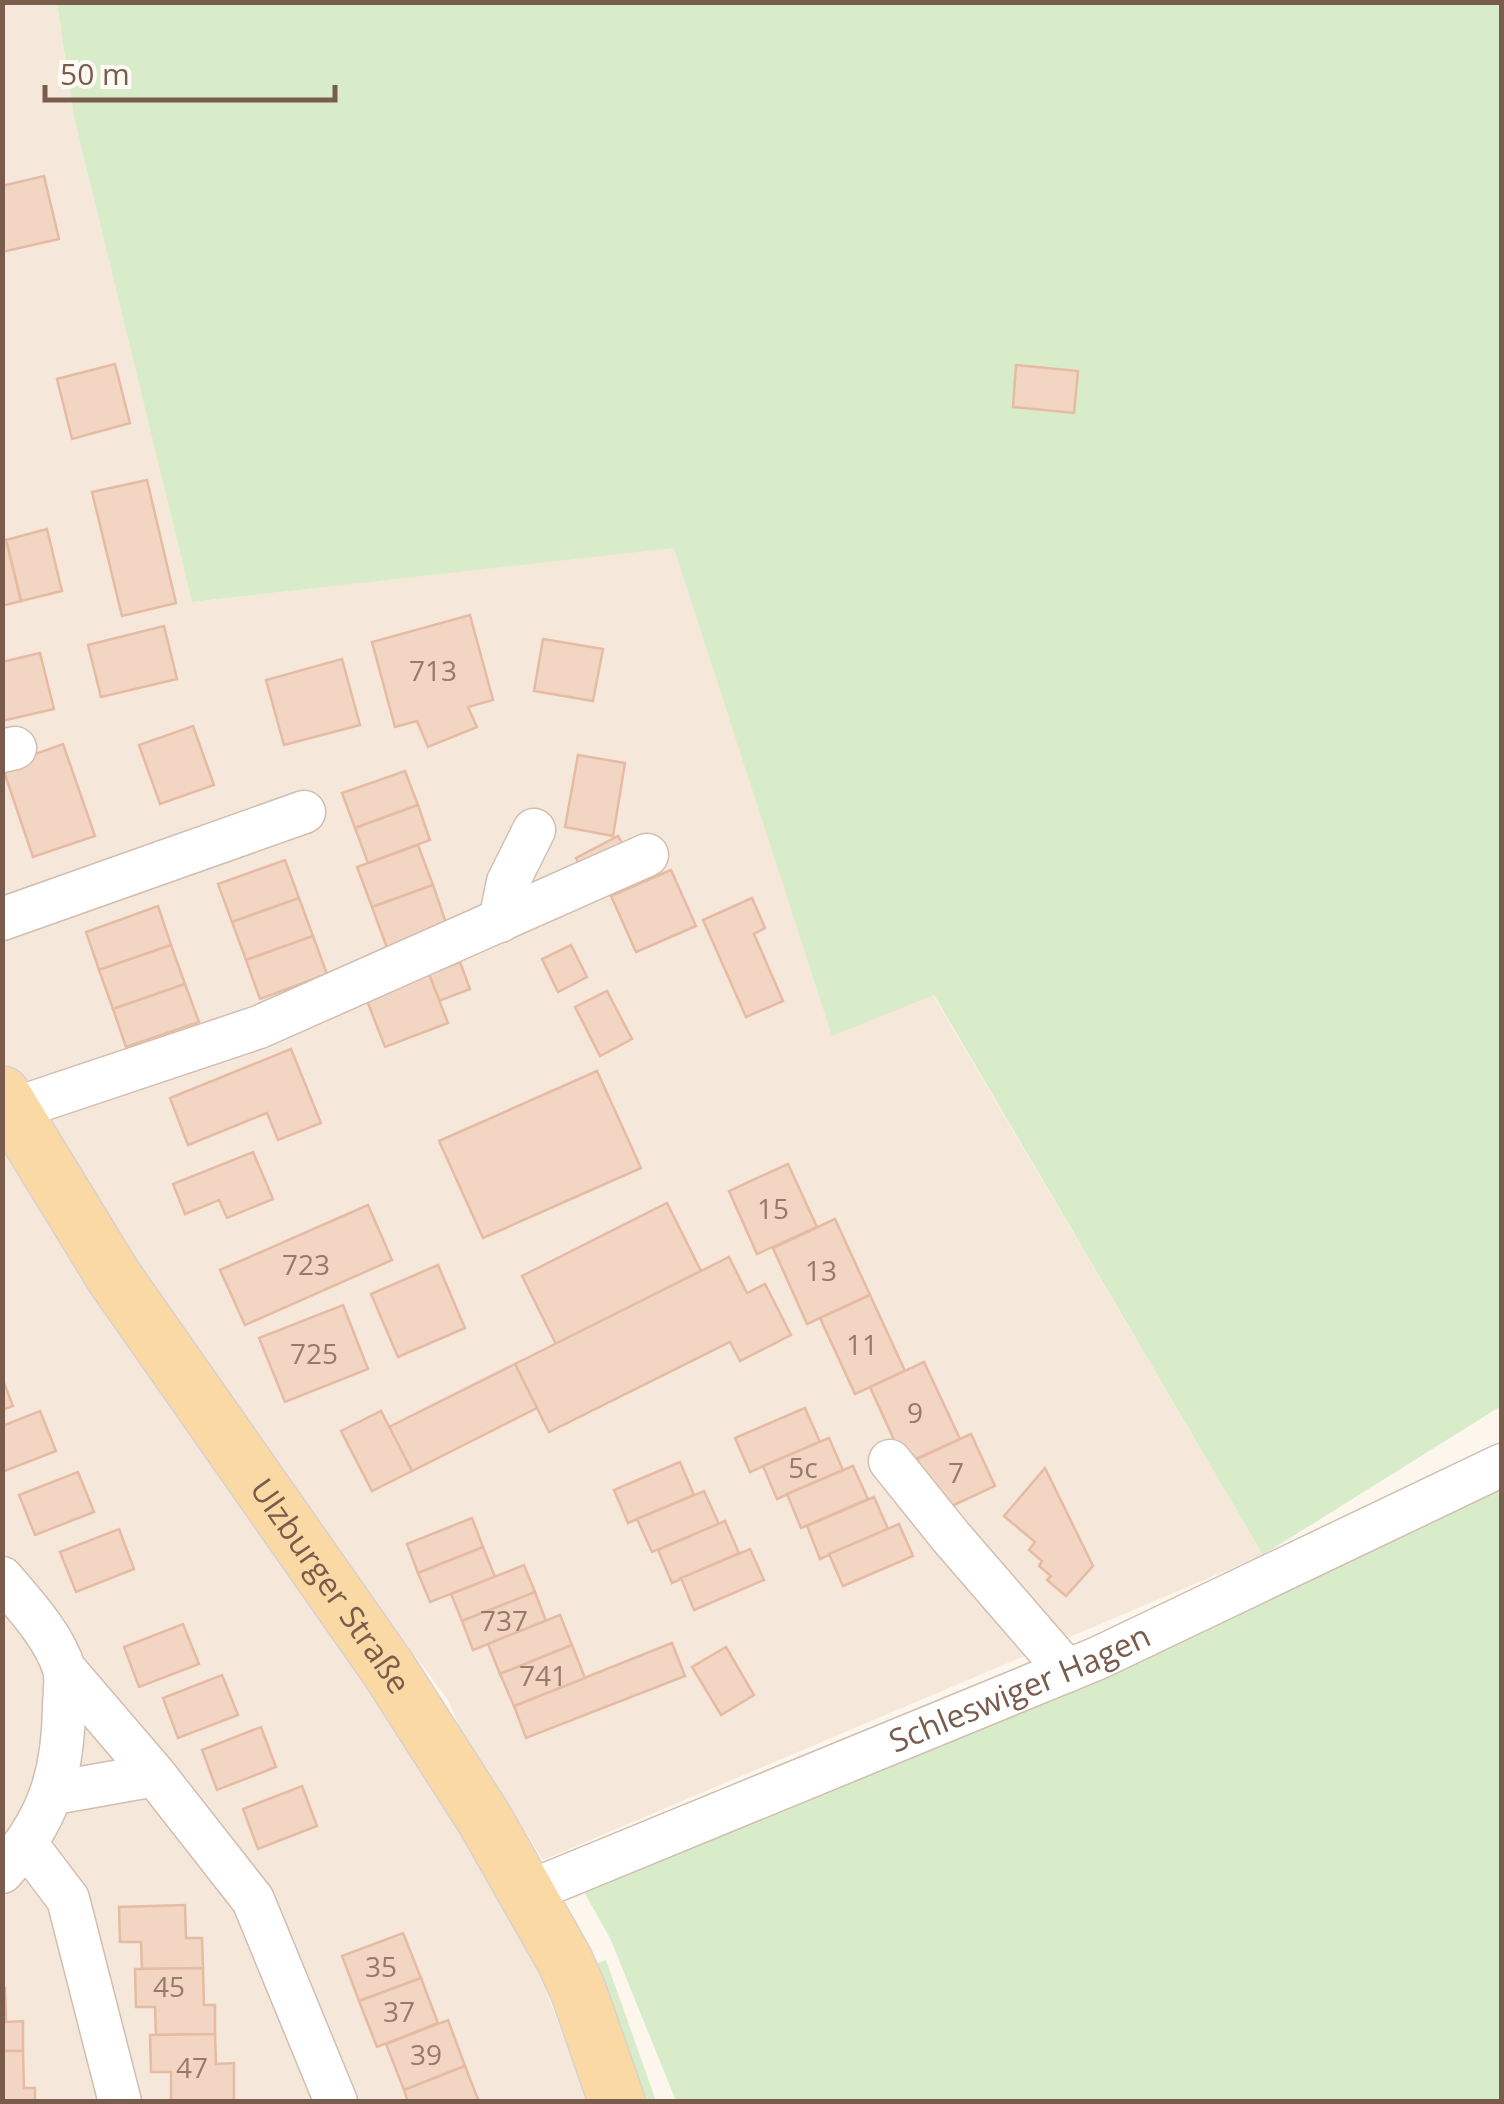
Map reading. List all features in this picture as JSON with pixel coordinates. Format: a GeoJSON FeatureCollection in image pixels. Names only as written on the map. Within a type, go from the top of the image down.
{"type":"FeatureCollection","features":[{"type":"Feature","properties":{"kind":"main road","name":"Ulzburger Straße"},"geometry":{"type":"LineString","coordinates":[[8,1103],[114,1277],[389,1670],[528,1892],[578,1990],[616,2102]]}},
{"type":"Feature","properties":{"kind":"street"},"geometry":{"type":"LineString","coordinates":[[2,919],[304,812]]}},
{"type":"Feature","properties":{"kind":"street"},"geometry":{"type":"LineString","coordinates":[[500,920],[508,882],[534,830]]}},
{"type":"Feature","properties":{"kind":"street"},"geometry":{"type":"LineString","coordinates":[[8,1103],[28,1104],[259,1027],[647,854]]}},
{"type":"Feature","properties":{"kind":"street"},"geometry":{"type":"LineString","coordinates":[[890,1461],[950,1538],[1067,1671]]}},
{"type":"Feature","properties":{"kind":"street","name":"Schleswiger Hagen"},"geometry":{"type":"LineString","coordinates":[[528,1892],[1067,1671],[1502,1464]]}},
{"type":"Feature","properties":{"kind":"street"},"geometry":{"type":"LineString","coordinates":[[9,1603],[39,1623],[64,1670],[155,1775],[254,1900],[336,2102]]}},
{"type":"Feature","properties":{"kind":"street"},"geometry":{"type":"LineString","coordinates":[[64,1670],[64,1740],[54,1793],[15,1858],[68,1899],[120,2102]]}},
{"type":"Feature","properties":{"kind":"street"},"geometry":{"type":"LineString","coordinates":[[54,1793],[155,1775]]}},
{"type":"Feature","properties":{"kind":"shaded area"},"geometry":{"type":"Polygon","coordinates":[[[2,3],[57,3],[74,117],[192,602],[674,547],[832,1035],[933,995],[1263,1555],[543,1860],[459,1726],[448,1700],[128,1268],[3,1060],[2,3]]]}},
{"type":"Feature","properties":{"kind":"shaded area"},"geometry":{"type":"Polygon","coordinates":[[[2,1120],[509,1894],[588,2101],[3,2101],[2,1120]]]}},
{"type":"Feature","properties":{"kind":"green space"},"geometry":{"type":"Polygon","coordinates":[[[57,3],[1501,3],[1501,1406],[1263,1555],[934,995],[832,1036],[674,548],[192,602],[74,117],[57,3]]]}},
{"type":"Feature","properties":{"kind":"green space"},"geometry":{"type":"Polygon","coordinates":[[[1501,1474],[1501,2101],[676,2101],[610,1938],[576,1878],[1501,1474]]]}},
{"type":"Feature","properties":{"kind":"green space"},"geometry":{"type":"Polygon","coordinates":[[[606,1960],[656,2101],[636,2101],[595,1964],[606,1960]]]}},
{"type":"Feature","properties":{"kind":"building"},"geometry":{"type":"Polygon","coordinates":[[[44,176],[59,239],[2,252],[2,186],[44,176]]]}},
{"type":"Feature","properties":{"kind":"building"},"geometry":{"type":"Polygon","coordinates":[[[115,364],[130,423],[72,439],[57,379],[115,364]]]}},
{"type":"Feature","properties":{"kind":"building"},"geometry":{"type":"Polygon","coordinates":[[[1016,365],[1078,371],[1074,413],[1013,407],[1016,365]]]}},
{"type":"Feature","properties":{"kind":"building"},"geometry":{"type":"Polygon","coordinates":[[[147,480],[176,603],[122,616],[92,492],[147,480]]]}},
{"type":"Feature","properties":{"kind":"building"},"geometry":{"type":"Polygon","coordinates":[[[47,529],[62,591],[21,601],[6,540],[47,529]]]}},
{"type":"Feature","properties":{"kind":"building"},"geometry":{"type":"Polygon","coordinates":[[[6,540],[21,601],[2,606],[2,541],[6,540]]]}},
{"type":"Feature","properties":{"kind":"building"},"geometry":{"type":"Polygon","coordinates":[[[470,615],[493,700],[468,707],[477,727],[428,747],[417,721],[395,727],[372,642],[470,615]]]}},
{"type":"Feature","properties":{"kind":"building"},"geometry":{"type":"Polygon","coordinates":[[[164,626],[177,679],[101,697],[88,645],[164,626]]]}},
{"type":"Feature","properties":{"kind":"building"},"geometry":{"type":"Polygon","coordinates":[[[543,639],[603,649],[593,701],[534,691],[543,639]]]}},
{"type":"Feature","properties":{"kind":"building"},"geometry":{"type":"Polygon","coordinates":[[[40,653],[54,709],[2,721],[2,662],[40,653]]]}},
{"type":"Feature","properties":{"kind":"building"},"geometry":{"type":"Polygon","coordinates":[[[342,659],[360,725],[284,745],[266,680],[342,659]]]}},
{"type":"Feature","properties":{"kind":"building"},"geometry":{"type":"Polygon","coordinates":[[[193,726],[214,785],[160,804],[139,745],[193,726]]]}},
{"type":"Feature","properties":{"kind":"building"},"geometry":{"type":"Polygon","coordinates":[[[63,744],[95,836],[33,857],[2,766],[63,744]]]}},
{"type":"Feature","properties":{"kind":"building"},"geometry":{"type":"Polygon","coordinates":[[[578,755],[625,763],[613,836],[565,827],[578,755]]]}},
{"type":"Feature","properties":{"kind":"building"},"geometry":{"type":"Polygon","coordinates":[[[405,771],[418,805],[355,828],[342,793],[405,771]]]}},
{"type":"Feature","properties":{"kind":"building"},"geometry":{"type":"Polygon","coordinates":[[[418,805],[430,840],[368,863],[355,828],[418,805]]]}},
{"type":"Feature","properties":{"kind":"building"},"geometry":{"type":"Polygon","coordinates":[[[618,836],[630,856],[588,879],[576,858],[618,836]]]}},
{"type":"Feature","properties":{"kind":"building"},"geometry":{"type":"Polygon","coordinates":[[[418,845],[433,885],[372,907],[357,867],[418,845]]]}},
{"type":"Feature","properties":{"kind":"building"},"geometry":{"type":"Polygon","coordinates":[[[285,860],[299,898],[232,922],[218,884],[285,860]]]}},
{"type":"Feature","properties":{"kind":"building"},"geometry":{"type":"Polygon","coordinates":[[[671,870],[696,926],[636,952],[611,896],[671,870]]]}},
{"type":"Feature","properties":{"kind":"building"},"geometry":{"type":"Polygon","coordinates":[[[433,885],[447,926],[387,948],[372,907],[433,885]]]}},
{"type":"Feature","properties":{"kind":"building"},"geometry":{"type":"Polygon","coordinates":[[[299,898],[313,936],[246,960],[232,922],[299,898]]]}},
{"type":"Feature","properties":{"kind":"building"},"geometry":{"type":"Polygon","coordinates":[[[752,898],[765,928],[754,934],[783,1001],[746,1017],[703,920],[752,898]]]}},
{"type":"Feature","properties":{"kind":"building"},"geometry":{"type":"Polygon","coordinates":[[[158,906],[171,945],[99,970],[86,932],[158,906]]]}},
{"type":"Feature","properties":{"kind":"building"},"geometry":{"type":"Polygon","coordinates":[[[313,936],[327,974],[260,999],[246,960],[313,936]]]}},
{"type":"Feature","properties":{"kind":"building"},"geometry":{"type":"Polygon","coordinates":[[[171,945],[185,984],[113,1009],[99,970],[171,945]]]}},
{"type":"Feature","properties":{"kind":"building"},"geometry":{"type":"Polygon","coordinates":[[[571,945],[587,977],[558,992],[542,959],[571,945]]]}},
{"type":"Feature","properties":{"kind":"building"},"geometry":{"type":"Polygon","coordinates":[[[460,962],[470,989],[439,1001],[429,974],[460,962]]]}},
{"type":"Feature","properties":{"kind":"building"},"geometry":{"type":"Polygon","coordinates":[[[429,974],[448,1023],[385,1047],[366,998],[429,974]]]}},
{"type":"Feature","properties":{"kind":"building"},"geometry":{"type":"Polygon","coordinates":[[[185,984],[199,1022],[126,1047],[113,1009],[185,984]]]}},
{"type":"Feature","properties":{"kind":"building"},"geometry":{"type":"Polygon","coordinates":[[[607,991],[632,1039],[600,1056],[575,1007],[607,991]]]}},
{"type":"Feature","properties":{"kind":"building"},"geometry":{"type":"Polygon","coordinates":[[[291,1049],[321,1123],[278,1140],[267,1113],[188,1145],[170,1098],[291,1049]]]}},
{"type":"Feature","properties":{"kind":"building"},"geometry":{"type":"Polygon","coordinates":[[[597,1071],[641,1168],[483,1238],[439,1141],[597,1071]]]}},
{"type":"Feature","properties":{"kind":"building"},"geometry":{"type":"Polygon","coordinates":[[[253,1152],[273,1199],[227,1218],[219,1200],[185,1214],[173,1184],[253,1152]]]}},
{"type":"Feature","properties":{"kind":"building"},"geometry":{"type":"Polygon","coordinates":[[[788,1164],[817,1227],[757,1254],[729,1191],[788,1164]]]}},
{"type":"Feature","properties":{"kind":"building"},"geometry":{"type":"Polygon","coordinates":[[[667,1203],[701,1271],[556,1344],[522,1276],[667,1203]]]}},
{"type":"Feature","properties":{"kind":"building"},"geometry":{"type":"Polygon","coordinates":[[[368,1205],[392,1260],[245,1325],[220,1270],[368,1205]]]}},
{"type":"Feature","properties":{"kind":"building"},"geometry":{"type":"Polygon","coordinates":[[[835,1219],[870,1295],[807,1324],[773,1248],[835,1219]]]}},
{"type":"Feature","properties":{"kind":"building"},"geometry":{"type":"Polygon","coordinates":[[[729,1257],[747,1293],[765,1284],[791,1335],[740,1361],[730,1342],[549,1432],[515,1364],[729,1257]]]}},
{"type":"Feature","properties":{"kind":"building"},"geometry":{"type":"Polygon","coordinates":[[[438,1265],[465,1328],[398,1357],[371,1294],[438,1265]]]}},
{"type":"Feature","properties":{"kind":"building"},"geometry":{"type":"Polygon","coordinates":[[[870,1295],[905,1371],[855,1394],[820,1318],[870,1295]]]}},
{"type":"Feature","properties":{"kind":"building"},"geometry":{"type":"Polygon","coordinates":[[[343,1305],[368,1369],[285,1402],[259,1338],[343,1305]]]}},
{"type":"Feature","properties":{"kind":"building"},"geometry":{"type":"Polygon","coordinates":[[[924,1362],[960,1439],[905,1464],[870,1387],[924,1362]]]}},
{"type":"Feature","properties":{"kind":"building"},"geometry":{"type":"Polygon","coordinates":[[[515,1364],[537,1408],[412,1471],[389,1427],[515,1364]]]}},
{"type":"Feature","properties":{"kind":"building"},"geometry":{"type":"Polygon","coordinates":[[[2,1378],[13,1406],[2,1410],[2,1378]]]}},
{"type":"Feature","properties":{"kind":"building"},"geometry":{"type":"Polygon","coordinates":[[[805,1408],[820,1442],[750,1472],[735,1438],[805,1408]]]}},
{"type":"Feature","properties":{"kind":"building"},"geometry":{"type":"Polygon","coordinates":[[[40,1411],[56,1451],[2,1472],[2,1426],[40,1411]]]}},
{"type":"Feature","properties":{"kind":"building"},"geometry":{"type":"Polygon","coordinates":[[[381,1411],[412,1471],[372,1491],[341,1431],[381,1411]]]}},
{"type":"Feature","properties":{"kind":"building"},"geometry":{"type":"Polygon","coordinates":[[[971,1434],[995,1486],[941,1511],[917,1459],[971,1434]]]}},
{"type":"Feature","properties":{"kind":"building"},"geometry":{"type":"Polygon","coordinates":[[[829,1438],[843,1470],[777,1499],[763,1466],[829,1438]]]}},
{"type":"Feature","properties":{"kind":"building"},"geometry":{"type":"Polygon","coordinates":[[[680,1462],[694,1495],[628,1523],[614,1490],[680,1462]]]}},
{"type":"Feature","properties":{"kind":"building"},"geometry":{"type":"Polygon","coordinates":[[[853,1466],[868,1499],[801,1528],[787,1494],[853,1466]]]}},
{"type":"Feature","properties":{"kind":"building"},"geometry":{"type":"Polygon","coordinates":[[[1045,1468],[1093,1566],[1066,1596],[1047,1580],[1051,1576],[1039,1566],[1042,1561],[1029,1550],[1035,1542],[1004,1516],[1045,1468]]]}},
{"type":"Feature","properties":{"kind":"building"},"geometry":{"type":"Polygon","coordinates":[[[78,1472],[94,1512],[35,1535],[19,1495],[78,1472]]]}},
{"type":"Feature","properties":{"kind":"building"},"geometry":{"type":"Polygon","coordinates":[[[704,1491],[719,1524],[652,1552],[637,1519],[704,1491]]]}},
{"type":"Feature","properties":{"kind":"building"},"geometry":{"type":"Polygon","coordinates":[[[874,1497],[888,1529],[820,1559],[807,1526],[874,1497]]]}},
{"type":"Feature","properties":{"kind":"building"},"geometry":{"type":"Polygon","coordinates":[[[472,1518],[483,1547],[418,1573],[407,1544],[472,1518]]]}},
{"type":"Feature","properties":{"kind":"building"},"geometry":{"type":"Polygon","coordinates":[[[725,1521],[739,1553],[672,1583],[658,1550],[725,1521]]]}},
{"type":"Feature","properties":{"kind":"building"},"geometry":{"type":"Polygon","coordinates":[[[899,1524],[913,1556],[843,1586],[829,1554],[899,1524]]]}},
{"type":"Feature","properties":{"kind":"building"},"geometry":{"type":"Polygon","coordinates":[[[119,1529],[134,1569],[76,1592],[60,1552],[119,1529]]]}},
{"type":"Feature","properties":{"kind":"building"},"geometry":{"type":"Polygon","coordinates":[[[483,1547],[495,1577],[430,1602],[418,1573],[483,1547]]]}},
{"type":"Feature","properties":{"kind":"building"},"geometry":{"type":"Polygon","coordinates":[[[750,1549],[764,1580],[694,1610],[681,1578],[750,1549]]]}},
{"type":"Feature","properties":{"kind":"building"},"geometry":{"type":"Polygon","coordinates":[[[524,1565],[535,1592],[462,1621],[451,1594],[524,1565]]]}},
{"type":"Feature","properties":{"kind":"building"},"geometry":{"type":"Polygon","coordinates":[[[535,1592],[546,1621],[473,1650],[462,1621],[535,1592]]]}},
{"type":"Feature","properties":{"kind":"building"},"geometry":{"type":"Polygon","coordinates":[[[560,1615],[572,1645],[500,1674],[488,1644],[560,1615]]]}},
{"type":"Feature","properties":{"kind":"building"},"geometry":{"type":"Polygon","coordinates":[[[183,1624],[199,1664],[139,1687],[124,1647],[183,1624]]]}},
{"type":"Feature","properties":{"kind":"building"},"geometry":{"type":"Polygon","coordinates":[[[672,1643],[685,1676],[526,1738],[514,1706],[672,1643]]]}},
{"type":"Feature","properties":{"kind":"building"},"geometry":{"type":"Polygon","coordinates":[[[572,1645],[585,1678],[514,1706],[500,1674],[572,1645]]]}},
{"type":"Feature","properties":{"kind":"building"},"geometry":{"type":"Polygon","coordinates":[[[726,1647],[754,1695],[721,1715],[692,1667],[726,1647]]]}},
{"type":"Feature","properties":{"kind":"building"},"geometry":{"type":"Polygon","coordinates":[[[222,1675],[238,1715],[178,1738],[163,1698],[222,1675]]]}},
{"type":"Feature","properties":{"kind":"building"},"geometry":{"type":"Polygon","coordinates":[[[261,1727],[276,1767],[217,1790],[202,1750],[261,1727]]]}},
{"type":"Feature","properties":{"kind":"building"},"geometry":{"type":"Polygon","coordinates":[[[302,1786],[317,1826],[258,1849],[243,1809],[302,1786]]]}},
{"type":"Feature","properties":{"kind":"building"},"geometry":{"type":"Polygon","coordinates":[[[185,1905],[186,1938],[202,1938],[203,1968],[142,1969],[141,1942],[120,1942],[119,1907],[185,1905]]]}},
{"type":"Feature","properties":{"kind":"building"},"geometry":{"type":"Polygon","coordinates":[[[403,1933],[421,1978],[359,2001],[342,1956],[403,1933]]]}},
{"type":"Feature","properties":{"kind":"building"},"geometry":{"type":"Polygon","coordinates":[[[203,1968],[204,2005],[215,2005],[215,2034],[156,2035],[155,2007],[136,2007],[135,1969],[203,1968]]]}},
{"type":"Feature","properties":{"kind":"building"},"geometry":{"type":"Polygon","coordinates":[[[421,1978],[438,2023],[377,2047],[359,2001],[421,1978]]]}},
{"type":"Feature","properties":{"kind":"building"},"geometry":{"type":"Polygon","coordinates":[[[2,1988],[6,2022],[23,2021],[23,2051],[2,2051],[2,1988]]]}},
{"type":"Feature","properties":{"kind":"building"},"geometry":{"type":"Polygon","coordinates":[[[448,2020],[465,2066],[404,2090],[386,2044],[448,2020]]]}},
{"type":"Feature","properties":{"kind":"building"},"geometry":{"type":"Polygon","coordinates":[[[215,2034],[216,2064],[234,2063],[234,2100],[171,2101],[171,2072],[151,2072],[150,2035],[215,2034]]]}},
{"type":"Feature","properties":{"kind":"building"},"geometry":{"type":"Polygon","coordinates":[[[2,2051],[23,2051],[24,2088],[35,2088],[35,2102],[2,2102],[2,2051]]]}},
{"type":"Feature","properties":{"kind":"building"},"geometry":{"type":"Polygon","coordinates":[[[465,2066],[479,2102],[408,2102],[404,2090],[465,2066]]]}}]}
